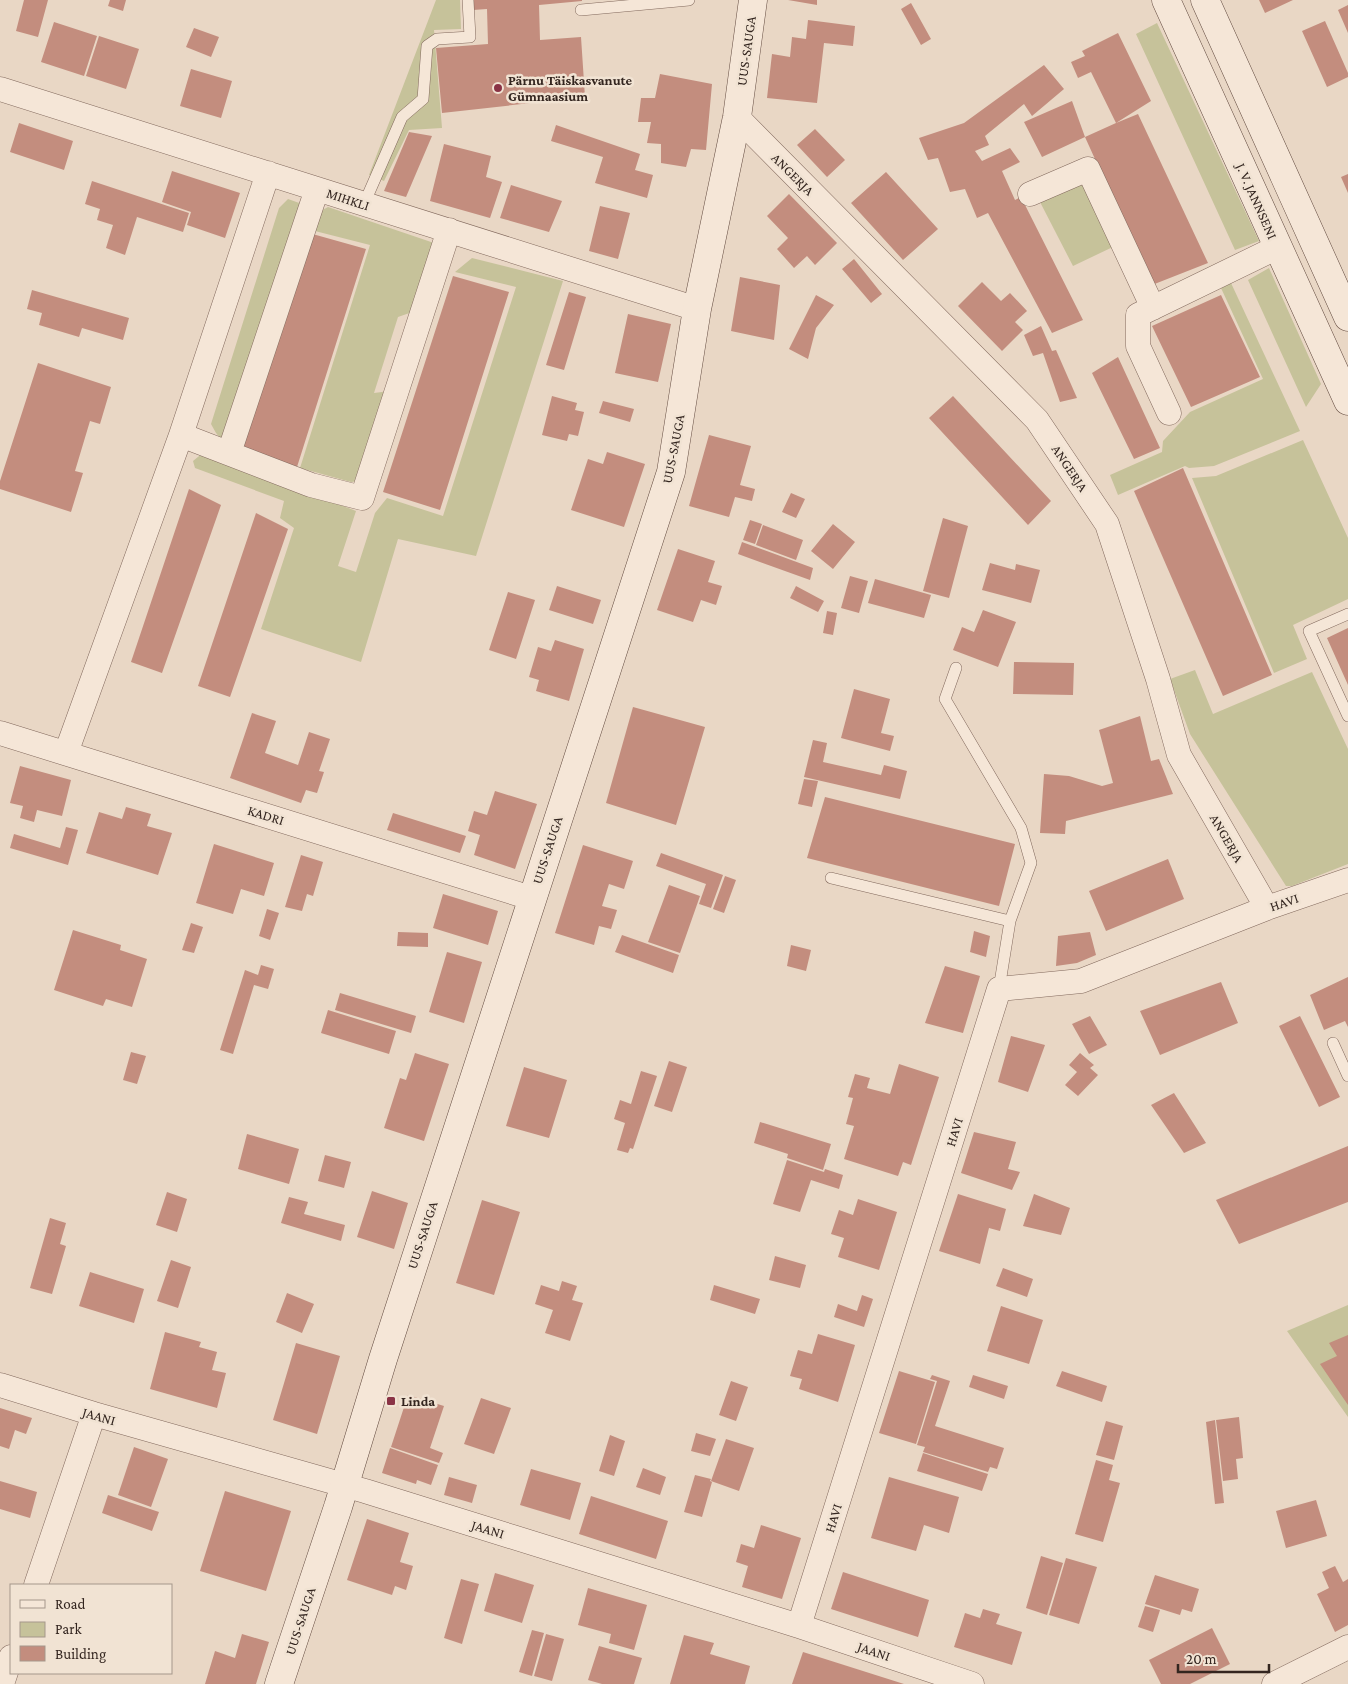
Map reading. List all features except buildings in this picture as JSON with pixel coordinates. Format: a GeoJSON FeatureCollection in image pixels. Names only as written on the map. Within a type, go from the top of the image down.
{"type":"FeatureCollection","features":[{"type":"Feature","properties":{"kind":"street","name":"UUS-SAUGA"},"geometry":{"type":"LineString","coordinates":[[279,1684],[344,1485],[382,1358],[671,472],[697,309],[737,117],[753,0]]}},
{"type":"Feature","properties":{"kind":"street","name":"J. V. JANNSENI"},"geometry":{"type":"LineString","coordinates":[[1166,0],[1348,401]]}},
{"type":"Feature","properties":{"kind":"street"},"geometry":{"type":"LineString","coordinates":[[1205,0],[1348,317]]}},
{"type":"Feature","properties":{"kind":"street","name":"MIHKLI"},"geometry":{"type":"LineString","coordinates":[[0,89],[697,309]]}},
{"type":"Feature","properties":{"kind":"street","name":"ANGERJA"},"geometry":{"type":"LineString","coordinates":[[737,117],[1037,420],[1107,524],[1158,679],[1179,756],[1267,908]]}},
{"type":"Feature","properties":{"kind":"street"},"geometry":{"type":"LineString","coordinates":[[1030,194],[1088,169],[1153,308]]}},
{"type":"Feature","properties":{"kind":"street"},"geometry":{"type":"LineString","coordinates":[[66,753],[181,435],[268,173]]}},
{"type":"Feature","properties":{"kind":"street"},"geometry":{"type":"LineString","coordinates":[[229,454],[317,189]]}},
{"type":"Feature","properties":{"kind":"street"},"geometry":{"type":"LineString","coordinates":[[181,435],[311,485],[362,498],[449,230]]}},
{"type":"Feature","properties":{"kind":"street"},"geometry":{"type":"LineString","coordinates":[[1169,413],[1138,346],[1138,315],[1278,247]]}},
{"type":"Feature","properties":{"kind":"street","name":"KADRI"},"geometry":{"type":"LineString","coordinates":[[0,732],[532,898]]}},
{"type":"Feature","properties":{"kind":"street","name":"HAVI"},"geometry":{"type":"LineString","coordinates":[[799,1626],[999,989],[1081,981],[1267,908],[1348,880]]}},
{"type":"Feature","properties":{"kind":"street","name":"JAANI"},"geometry":{"type":"LineString","coordinates":[[0,1385],[94,1414],[344,1485],[799,1626],[972,1684]]}},
{"type":"Feature","properties":{"kind":"street"},"geometry":{"type":"LineString","coordinates":[[36,1584],[94,1414]]}},
{"type":"Feature","properties":{"kind":"street"},"geometry":{"type":"LineString","coordinates":[[1274,1684],[1348,1647]]}},
{"type":"Feature","properties":{"kind":"street"},"geometry":{"type":"LineString","coordinates":[[2,1684],[10,1660]]}},
{"type":"Feature","properties":{"kind":"lane"},"geometry":{"type":"LineString","coordinates":[[364,204],[402,117],[423,99],[427,46],[437,39],[470,37],[468,0]]}},
{"type":"Feature","properties":{"kind":"lane"},"geometry":{"type":"LineString","coordinates":[[581,10],[689,0]]}},
{"type":"Feature","properties":{"kind":"lane"},"geometry":{"type":"LineString","coordinates":[[1348,614],[1309,631],[1348,716]]}},
{"type":"Feature","properties":{"kind":"lane"},"geometry":{"type":"LineString","coordinates":[[956,668],[945,699],[1021,828],[1031,863],[1010,920],[999,989]]}},
{"type":"Feature","properties":{"kind":"lane"},"geometry":{"type":"LineString","coordinates":[[831,878],[1010,920]]}},
{"type":"Feature","properties":{"kind":"lane"},"geometry":{"type":"LineString","coordinates":[[1333,1043],[1348,1076]]}},
{"type":"Feature","properties":{"kind":"green space"},"geometry":{"type":"Polygon","coordinates":[[[436,0],[460,0],[461,29],[434,30],[442,128],[409,130],[384,181],[369,175],[436,0]]]}},
{"type":"Feature","properties":{"kind":"green space"},"geometry":{"type":"Polygon","coordinates":[[[1157,23],[1259,241],[1235,250],[1136,34],[1157,23]]]}},
{"type":"Feature","properties":{"kind":"green space"},"geometry":{"type":"Polygon","coordinates":[[[1087,179],[1117,245],[1073,266],[1040,202],[1087,179]]]}},
{"type":"Feature","properties":{"kind":"green space"},"geometry":{"type":"Polygon","coordinates":[[[288,199],[302,204],[221,439],[211,424],[279,208],[288,199]]]}},
{"type":"Feature","properties":{"kind":"green space"},"geometry":{"type":"Polygon","coordinates":[[[328,207],[434,243],[418,310],[398,317],[374,393],[390,391],[359,481],[351,482],[300,468],[370,245],[311,230],[317,213],[328,207]]]}},
{"type":"Feature","properties":{"kind":"green space"},"geometry":{"type":"Polygon","coordinates":[[[472,258],[563,281],[476,556],[398,539],[361,662],[261,629],[294,528],[280,518],[284,501],[195,468],[193,461],[204,452],[356,511],[338,566],[356,572],[375,513],[387,498],[443,516],[516,287],[455,272],[472,258]]]}},
{"type":"Feature","properties":{"kind":"green space"},"geometry":{"type":"Polygon","coordinates":[[[1269,268],[1321,384],[1306,407],[1248,280],[1269,268]]]}},
{"type":"Feature","properties":{"kind":"green space"},"geometry":{"type":"Polygon","coordinates":[[[1231,283],[1300,431],[1214,466],[1189,468],[1185,466],[1118,495],[1110,475],[1162,452],[1163,441],[1190,412],[1263,379],[1221,288],[1231,283]]]}},
{"type":"Feature","properties":{"kind":"green space"},"geometry":{"type":"Polygon","coordinates":[[[1303,440],[1348,538],[1348,599],[1293,625],[1307,659],[1274,673],[1192,478],[1216,476],[1303,440]]]}},
{"type":"Feature","properties":{"kind":"green space"},"geometry":{"type":"Polygon","coordinates":[[[1195,670],[1213,714],[1312,672],[1348,749],[1348,864],[1292,886],[1286,886],[1190,734],[1170,679],[1195,670]]]}},
{"type":"Feature","properties":{"kind":"green space"},"geometry":{"type":"Polygon","coordinates":[[[1348,1305],[1348,1417],[1287,1331],[1348,1305]]]}},
{"type":"Feature","properties":{"kind":"place","name":"Pärnu Täiskasvanute Gümnaasium"},"geometry":{"type":"Point","coordinates":[498,88]}},
{"type":"Feature","properties":{"kind":"place","name":"Linda"},"geometry":{"type":"Point","coordinates":[391,1401]}}]}
